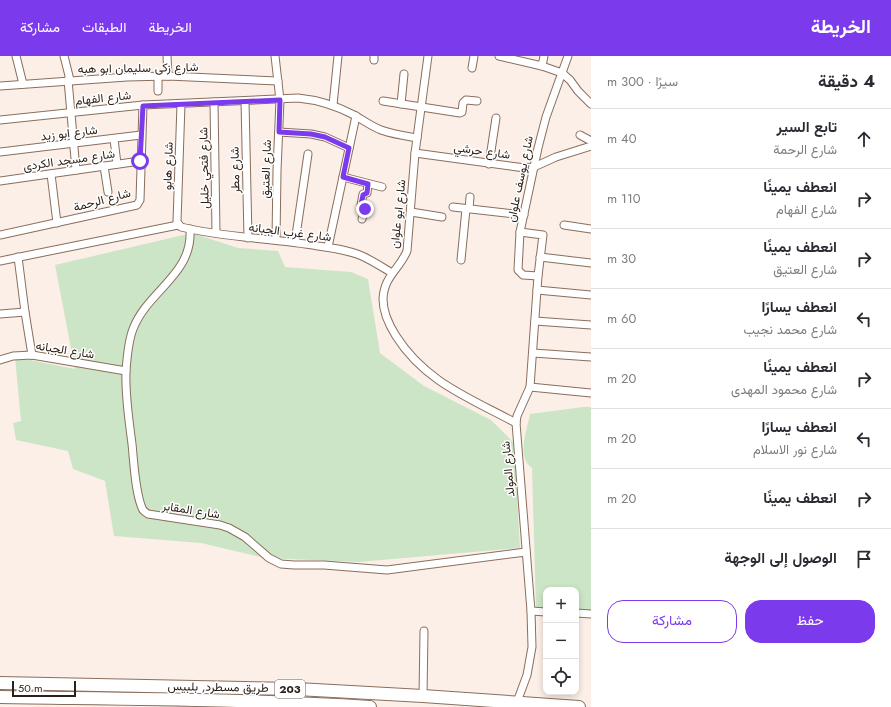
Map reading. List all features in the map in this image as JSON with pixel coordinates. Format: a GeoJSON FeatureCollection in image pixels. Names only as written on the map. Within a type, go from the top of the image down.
{"type":"FeatureCollection","features":[{"type":"Feature","properties":{"kind":"main road","name":"طريق مسطرد, بلبيس"},"geometry":{"type":"LineString","coordinates":[[0,683],[297,689],[423,696],[495,704],[517,702],[579,707]]}},
{"type":"Feature","properties":{"kind":"main road","name":"طريق مسطرد, بلبيس"},"geometry":{"type":"LineString","coordinates":[[0,697],[300,702],[370,707]]}},
{"type":"Feature","properties":{"kind":"street"},"geometry":{"type":"LineString","coordinates":[[16,56],[23,84]]}},
{"type":"Feature","properties":{"kind":"street"},"geometry":{"type":"LineString","coordinates":[[64,56],[69,80],[76,170]]}},
{"type":"Feature","properties":{"kind":"street"},"geometry":{"type":"LineString","coordinates":[[167,56],[168,76]]}},
{"type":"Feature","properties":{"kind":"street","name":"شارع العتيق"},"geometry":{"type":"LineString","coordinates":[[275,56],[280,100],[276,240]]}},
{"type":"Feature","properties":{"kind":"street"},"geometry":{"type":"LineString","coordinates":[[333,105],[338,56]]}},
{"type":"Feature","properties":{"kind":"street","name":"شارع ابو علوان"},"geometry":{"type":"LineString","coordinates":[[428,56],[415,153],[407,251],[404,259],[392,273],[386,285],[383,299],[385,314],[390,327],[404,349],[422,368],[442,384],[516,423]]}},
{"type":"Feature","properties":{"kind":"street"},"geometry":{"type":"LineString","coordinates":[[472,68],[474,56]]}},
{"type":"Feature","properties":{"kind":"street"},"geometry":{"type":"LineString","coordinates":[[499,56],[514,58],[562,73],[591,104]]}},
{"type":"Feature","properties":{"kind":"street"},"geometry":{"type":"LineString","coordinates":[[542,66],[544,56]]}},
{"type":"Feature","properties":{"kind":"street","name":"شارع يوسف علوان"},"geometry":{"type":"LineString","coordinates":[[538,276],[523,274],[519,272],[517,268],[520,232],[546,117],[568,56]]}},
{"type":"Feature","properties":{"kind":"street"},"geometry":{"type":"LineString","coordinates":[[401,104],[404,74]]}},
{"type":"Feature","properties":{"kind":"street"},"geometry":{"type":"LineString","coordinates":[[158,76],[158,91]]}},
{"type":"Feature","properties":{"kind":"street","name":"شارع زكى سليمان ابو هبه"},"geometry":{"type":"LineString","coordinates":[[0,86],[69,80],[158,76],[278,80]]}},
{"type":"Feature","properties":{"kind":"street","name":"شارع الفهام"},"geometry":{"type":"LineString","coordinates":[[0,120],[143,106],[298,98],[316,100],[333,105],[381,130],[417,138]]}},
{"type":"Feature","properties":{"kind":"street"},"geometry":{"type":"LineString","coordinates":[[383,101],[460,113],[462,112],[466,100],[477,101]]}},
{"type":"Feature","properties":{"kind":"street","name":"شارع مطر"},"geometry":{"type":"LineString","coordinates":[[245,101],[248,238]]}},
{"type":"Feature","properties":{"kind":"street","name":"شارع فتحي خليل"},"geometry":{"type":"LineString","coordinates":[[214,102],[216,233]]}},
{"type":"Feature","properties":{"kind":"street","name":"شارع هابو"},"geometry":{"type":"LineString","coordinates":[[180,226],[177,222],[181,104]]}},
{"type":"Feature","properties":{"kind":"street","name":"شارع الرحمة"},"geometry":{"type":"LineString","coordinates":[[0,235],[137,205],[140,200],[140,161],[143,106]]}},
{"type":"Feature","properties":{"kind":"street"},"geometry":{"type":"LineString","coordinates":[[328,247],[356,116]]}},
{"type":"Feature","properties":{"kind":"street"},"geometry":{"type":"LineString","coordinates":[[489,164],[496,118]]}},
{"type":"Feature","properties":{"kind":"street"},"geometry":{"type":"LineString","coordinates":[[279,132],[311,134],[325,137],[349,148]]}},
{"type":"Feature","properties":{"kind":"street","name":"شارع ابو زيد"},"geometry":{"type":"LineString","coordinates":[[0,152],[141,135]]}},
{"type":"Feature","properties":{"kind":"street"},"geometry":{"type":"LineString","coordinates":[[580,135],[591,141]]}},
{"type":"Feature","properties":{"kind":"street"},"geometry":{"type":"LineString","coordinates":[[53,137],[54,146]]}},
{"type":"Feature","properties":{"kind":"street"},"geometry":{"type":"LineString","coordinates":[[114,139],[117,164]]}},
{"type":"Feature","properties":{"kind":"street","name":"شارع حرشي"},"geometry":{"type":"LineString","coordinates":[[415,153],[525,168],[534,167],[556,156],[591,146]]}},
{"type":"Feature","properties":{"kind":"street"},"geometry":{"type":"LineString","coordinates":[[295,242],[308,154]]}},
{"type":"Feature","properties":{"kind":"street","name":"شارع مسجد الكردى"},"geometry":{"type":"LineString","coordinates":[[0,181],[140,161]]}},
{"type":"Feature","properties":{"kind":"street"},"geometry":{"type":"LineString","coordinates":[[104,166],[108,192]]}},
{"type":"Feature","properties":{"kind":"street"},"geometry":{"type":"LineString","coordinates":[[51,174],[57,223]]}},
{"type":"Feature","properties":{"kind":"street"},"geometry":{"type":"LineString","coordinates":[[343,177],[382,187]]}},
{"type":"Feature","properties":{"kind":"street"},"geometry":{"type":"LineString","coordinates":[[362,219],[365,209],[361,205],[363,195],[367,193],[368,184]]}},
{"type":"Feature","properties":{"kind":"street"},"geometry":{"type":"LineString","coordinates":[[461,260],[467,209],[470,197]]}},
{"type":"Feature","properties":{"kind":"street"},"geometry":{"type":"LineString","coordinates":[[453,207],[524,216]]}},
{"type":"Feature","properties":{"kind":"street"},"geometry":{"type":"LineString","coordinates":[[410,212],[442,217]]}},
{"type":"Feature","properties":{"kind":"street"},"geometry":{"type":"LineString","coordinates":[[564,225],[591,229]]}},
{"type":"Feature","properties":{"kind":"street","name":"شارع غرب الجبانه"},"geometry":{"type":"LineString","coordinates":[[0,261],[180,226],[190,229],[248,238],[295,242],[345,250],[377,263],[392,273]]}},
{"type":"Feature","properties":{"kind":"street","name":"شارع المقابر"},"geometry":{"type":"LineString","coordinates":[[190,229],[190,247],[183,263],[137,319],[129,342],[126,371],[127,396],[135,476],[141,506],[145,512],[148,514],[220,525],[229,528],[245,537],[269,558],[281,564],[294,566],[324,565],[387,570],[526,552]]}},
{"type":"Feature","properties":{"kind":"street","name":"شارع المولد"},"geometry":{"type":"LineString","coordinates":[[517,702],[527,675],[532,647],[531,611],[516,423],[517,416],[530,388],[538,276],[543,235],[520,232]]}},
{"type":"Feature","properties":{"kind":"street"},"geometry":{"type":"LineString","coordinates":[[18,257],[24,312],[32,355]]}},
{"type":"Feature","properties":{"kind":"street"},"geometry":{"type":"LineString","coordinates":[[540,257],[591,263]]}},
{"type":"Feature","properties":{"kind":"street"},"geometry":{"type":"LineString","coordinates":[[537,290],[591,295]]}},
{"type":"Feature","properties":{"kind":"street"},"geometry":{"type":"LineString","coordinates":[[0,314],[24,312]]}},
{"type":"Feature","properties":{"kind":"street"},"geometry":{"type":"LineString","coordinates":[[535,321],[591,325]]}},
{"type":"Feature","properties":{"kind":"street"},"geometry":{"type":"LineString","coordinates":[[533,353],[591,357]]}},
{"type":"Feature","properties":{"kind":"street","name":"شارع الجبانه"},"geometry":{"type":"LineString","coordinates":[[0,360],[13,356],[32,355],[126,371]]}},
{"type":"Feature","properties":{"kind":"street"},"geometry":{"type":"LineString","coordinates":[[530,388],[591,393]]}},
{"type":"Feature","properties":{"kind":"street"},"geometry":{"type":"LineString","coordinates":[[531,611],[543,612]]}},
{"type":"Feature","properties":{"kind":"street"},"geometry":{"type":"LineString","coordinates":[[579,614],[591,614]]}},
{"type":"Feature","properties":{"kind":"street"},"geometry":{"type":"LineString","coordinates":[[423,696],[424,631]]}},
{"type":"Feature","properties":{"kind":"green space"},"geometry":{"type":"Polygon","coordinates":[[[192,233],[238,248],[278,251],[285,267],[351,272],[368,279],[380,353],[424,386],[491,420],[514,443],[520,548],[358,562],[265,558],[201,543],[114,536],[105,481],[73,469],[68,451],[16,440],[13,423],[21,421],[15,357],[75,369],[55,265],[192,233]]]}},
{"type":"Feature","properties":{"kind":"green space"},"geometry":{"type":"Polygon","coordinates":[[[591,407],[591,611],[579,610],[579,587],[543,587],[543,608],[536,608],[532,468],[527,463],[524,450],[530,414],[591,407]]]}},
{"type":"Feature","properties":{"kind":"route"},"geometry":{"type":"LineString","coordinates":[[140,161],[143,106],[280,100],[279,132],[311,134],[325,137],[349,148],[343,177],[368,184],[367,193],[363,195],[361,205],[365,209]]}}]}
